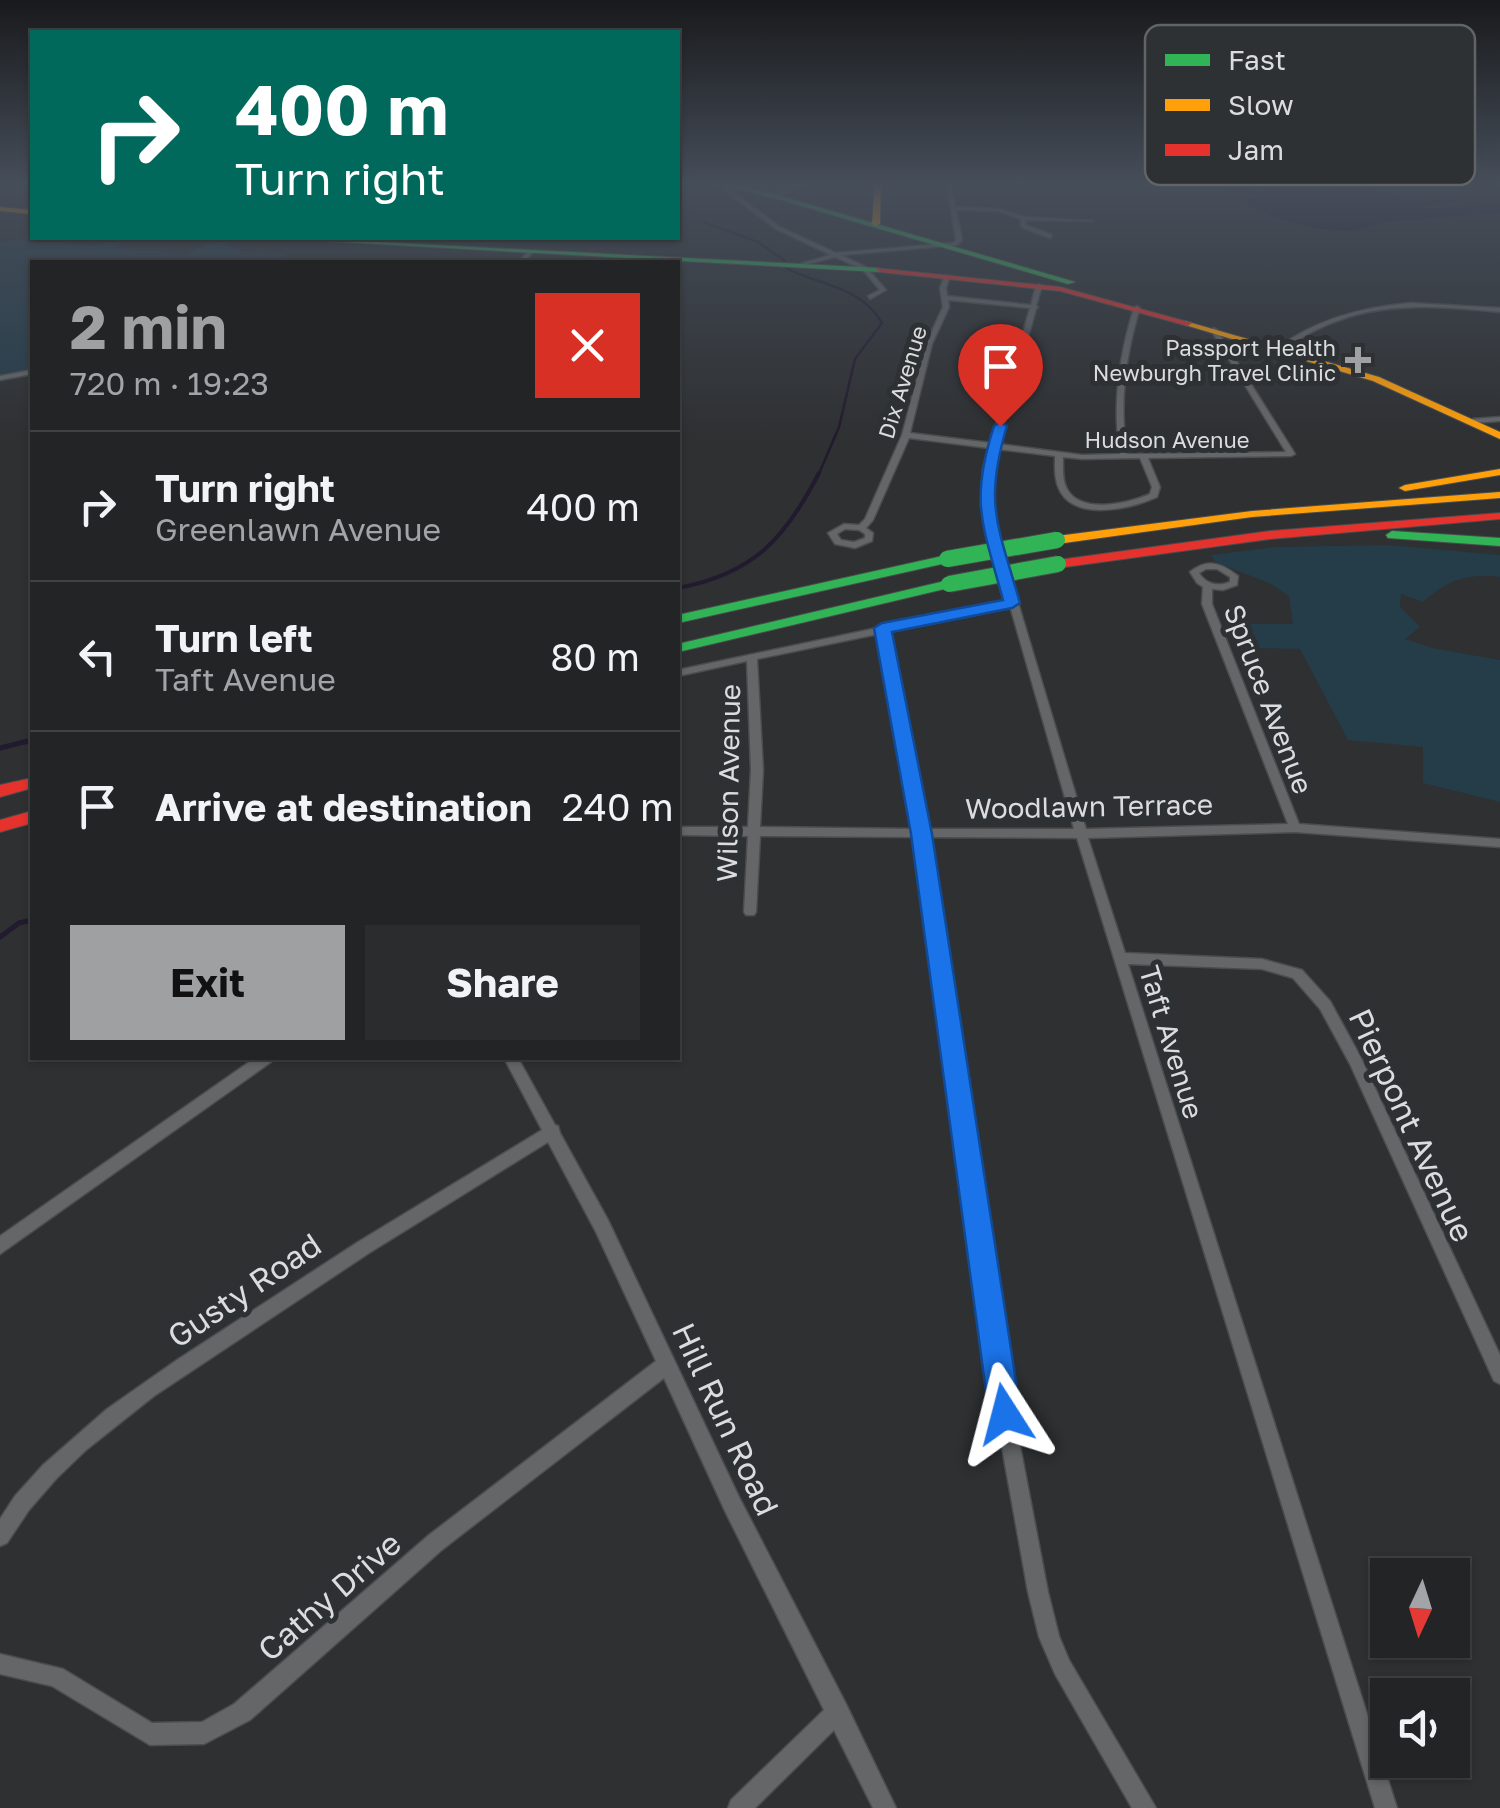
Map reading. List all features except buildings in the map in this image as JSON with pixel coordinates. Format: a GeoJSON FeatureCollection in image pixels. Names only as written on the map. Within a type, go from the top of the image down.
{"type":"FeatureCollection","features":[{"type":"Feature","properties":{"kind":"main road"},"geometry":{"type":"LineString","coordinates":[[866,268],[947,287],[1137,308]]}},
{"type":"Feature","properties":{"kind":"main road"},"geometry":{"type":"LineString","coordinates":[[1027,268],[1137,308],[1386,383],[1500,436]]}},
{"type":"Feature","properties":{"kind":"main road"},"geometry":{"type":"LineString","coordinates":[[680,619],[947,559],[1500,472]]}},
{"type":"Feature","properties":{"kind":"main road"},"geometry":{"type":"LineString","coordinates":[[1200,520],[1500,495]]}},
{"type":"Feature","properties":{"kind":"main road"},"geometry":{"type":"LineString","coordinates":[[680,648],[949,584],[1058,564],[1219,541],[1500,516]]}},
{"type":"Feature","properties":{"kind":"main road"},"geometry":{"type":"LineString","coordinates":[[1219,541],[1350,534],[1500,542]]}},
{"type":"Feature","properties":{"kind":"main road"},"geometry":{"type":"LineString","coordinates":[[0,791],[30,783]]}},
{"type":"Feature","properties":{"kind":"main road"},"geometry":{"type":"LineString","coordinates":[[0,826],[30,818]]}},
{"type":"Feature","properties":{"kind":"street"},"geometry":{"type":"LineString","coordinates":[[864,268],[883,290],[870,297]]}},
{"type":"Feature","properties":{"kind":"street","name":"Dix Avenue"},"geometry":{"type":"LineString","coordinates":[[861,528],[869,520],[906,435],[928,344],[947,287]]}},
{"type":"Feature","properties":{"kind":"street","name":"Taft Avenue"},"geometry":{"type":"LineString","coordinates":[[1037,296],[987,469],[985,506],[1081,833],[1386,1808]]}},
{"type":"Feature","properties":{"kind":"street"},"geometry":{"type":"LineString","coordinates":[[1279,349],[1331,318],[1373,307],[1430,304],[1500,310]]}},
{"type":"Feature","properties":{"kind":"street"},"geometry":{"type":"LineString","coordinates":[[1124,456],[1120,435],[1126,366],[1137,308]]}},
{"type":"Feature","properties":{"kind":"street","name":"Hudson Avenue"},"geometry":{"type":"LineString","coordinates":[[906,435],[1059,456],[1289,455],[1291,452],[1214,330]]}},
{"type":"Feature","properties":{"kind":"street"},"geometry":{"type":"LineString","coordinates":[[0,378],[30,372]]}},
{"type":"Feature","properties":{"kind":"street"},"geometry":{"type":"LineString","coordinates":[[1472,421],[1500,420]]}},
{"type":"Feature","properties":{"kind":"street"},"geometry":{"type":"LineString","coordinates":[[1059,456],[1058,478],[1065,494],[1078,504],[1098,506],[1142,501],[1154,495],[1156,486],[1143,456]]}},
{"type":"Feature","properties":{"kind":"street","name":"Spruce Avenue"},"geometry":{"type":"LineString","coordinates":[[1208,586],[1207,604],[1295,828]]}},
{"type":"Feature","properties":{"kind":"street"},"geometry":{"type":"LineString","coordinates":[[680,674],[1012,603]]}},
{"type":"Feature","properties":{"kind":"street"},"geometry":{"type":"LineString","coordinates":[[882,628],[921,834],[999,1375],[1038,1592],[1049,1636],[1062,1666],[1144,1808]]}},
{"type":"Feature","properties":{"kind":"street","name":"Wilson Avenue"},"geometry":{"type":"LineString","coordinates":[[750,912],[756,832],[752,656]]}},
{"type":"Feature","properties":{"kind":"street","name":"Woodlawn Terrace"},"geometry":{"type":"LineString","coordinates":[[680,832],[1081,833],[1295,828],[1500,843]]}},
{"type":"Feature","properties":{"kind":"street","name":"Pierpont Avenue"},"geometry":{"type":"LineString","coordinates":[[1120,958],[1262,964],[1282,968],[1306,980],[1325,1005],[1355,1060],[1500,1375]]}},
{"type":"Feature","properties":{"kind":"street"},"geometry":{"type":"LineString","coordinates":[[0,1246],[263,1060]]}},
{"type":"Feature","properties":{"kind":"street","name":"Hill Run Road"},"geometry":{"type":"LineString","coordinates":[[512,1060],[553,1131],[886,1808]]}},
{"type":"Feature","properties":{"kind":"street","name":"Gusty Road"},"geometry":{"type":"LineString","coordinates":[[0,1536],[30,1492],[89,1437],[170,1375],[393,1227],[553,1131]]}},
{"type":"Feature","properties":{"kind":"street","name":"Cathy Drive"},"geometry":{"type":"LineString","coordinates":[[0,1664],[56,1676],[150,1734],[204,1734],[242,1712],[436,1542],[666,1365]]}},
{"type":"Feature","properties":{"kind":"street"},"geometry":{"type":"LineString","coordinates":[[739,1808],[838,1712]]}},
{"type":"Feature","properties":{"kind":"shaded area"},"geometry":{"type":"Polygon","coordinates":[[[0,268],[30,268],[30,370],[0,377],[0,268]]]}},
{"type":"Feature","properties":{"kind":"shaded area"},"geometry":{"type":"Polygon","coordinates":[[[1388,545],[1500,555],[1500,577],[1458,580],[1423,602],[1401,594],[1400,607],[1420,627],[1405,639],[1500,660],[1500,802],[1423,783],[1423,747],[1348,740],[1300,649],[1254,648],[1243,624],[1293,624],[1289,596],[1271,584],[1215,562],[1211,555],[1277,547],[1388,545]]]}},
{"type":"Feature","properties":{"kind":"waterway"},"geometry":{"type":"LineString","coordinates":[[787,268],[852,294],[882,323],[855,359],[839,427],[818,476]]}},
{"type":"Feature","properties":{"kind":"waterway"},"geometry":{"type":"LineString","coordinates":[[680,588],[727,573],[764,550],[793,517],[819,473]]}},
{"type":"Feature","properties":{"kind":"waterway"},"geometry":{"type":"LineString","coordinates":[[0,748],[30,740]]}},
{"type":"Feature","properties":{"kind":"waterway"},"geometry":{"type":"LineString","coordinates":[[0,937],[19,923],[30,920]]}},
{"type":"Feature","properties":{"kind":"traffic: fast"},"geometry":{"type":"LineString","coordinates":[[850,268],[879,270]]}},
{"type":"Feature","properties":{"kind":"traffic: fast"},"geometry":{"type":"LineString","coordinates":[[1024,268],[1071,282]]}},
{"type":"Feature","properties":{"kind":"traffic: fast"},"geometry":{"type":"LineString","coordinates":[[1392,535],[1500,542]]}},
{"type":"Feature","properties":{"kind":"traffic: fast"},"geometry":{"type":"LineString","coordinates":[[947,559],[1057,540]]}},
{"type":"Feature","properties":{"kind":"traffic: fast"},"geometry":{"type":"LineString","coordinates":[[680,619],[947,559]]}},
{"type":"Feature","properties":{"kind":"traffic: fast"},"geometry":{"type":"LineString","coordinates":[[949,584],[1058,564]]}},
{"type":"Feature","properties":{"kind":"traffic: fast"},"geometry":{"type":"LineString","coordinates":[[680,648],[949,584]]}},
{"type":"Feature","properties":{"kind":"traffic: slow"},"geometry":{"type":"LineString","coordinates":[[1188,323],[1376,379],[1500,436]]}},
{"type":"Feature","properties":{"kind":"traffic: slow"},"geometry":{"type":"LineString","coordinates":[[1405,488],[1500,472]]}},
{"type":"Feature","properties":{"kind":"traffic: slow"},"geometry":{"type":"LineString","coordinates":[[1057,540],[1252,514],[1500,495]]}},
{"type":"Feature","properties":{"kind":"traffic: jam"},"geometry":{"type":"LineString","coordinates":[[879,270],[1060,289],[1188,323]]}},
{"type":"Feature","properties":{"kind":"traffic: jam"},"geometry":{"type":"LineString","coordinates":[[1058,564],[1270,535],[1500,516]]}},
{"type":"Feature","properties":{"kind":"traffic: jam"},"geometry":{"type":"LineString","coordinates":[[0,791],[30,784]]}},
{"type":"Feature","properties":{"kind":"traffic: jam"},"geometry":{"type":"LineString","coordinates":[[0,826],[30,818]]}},
{"type":"Feature","properties":{"kind":"place","name":"Passport Health Newburgh Travel Clinic"},"geometry":{"type":"Point","coordinates":[1358,360]}},
{"type":"Feature","properties":{"kind":"route"},"geometry":{"type":"LineString","coordinates":[[1000,426],[987,469],[985,506],[1012,603],[882,628],[921,834],[1005,1414]]}}]}
